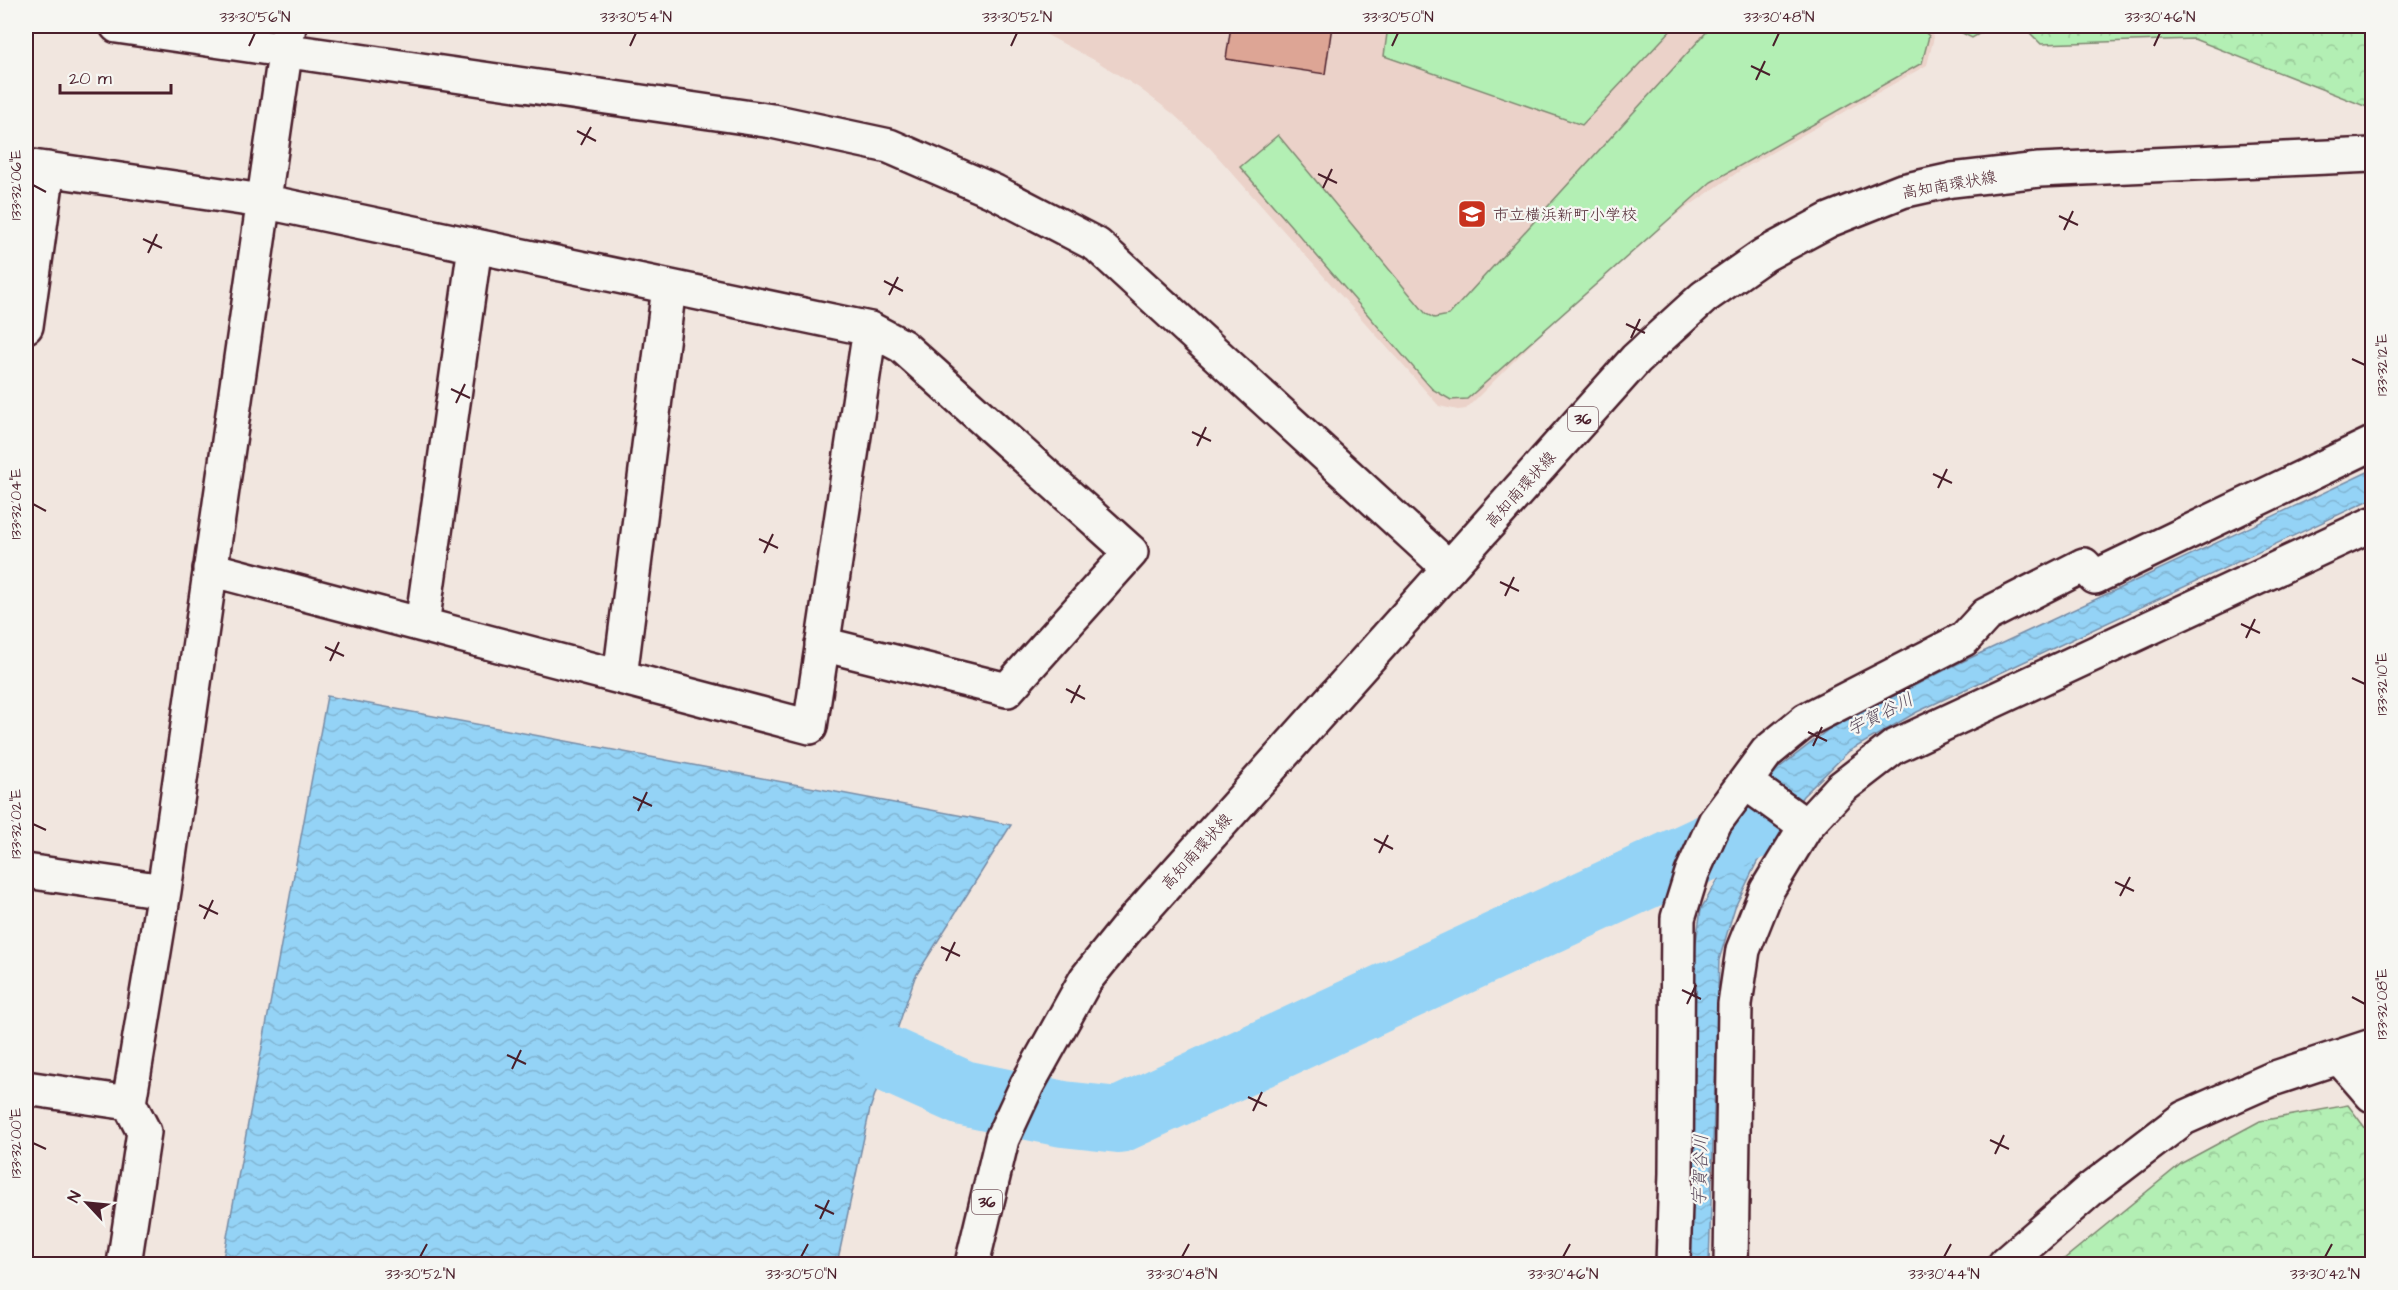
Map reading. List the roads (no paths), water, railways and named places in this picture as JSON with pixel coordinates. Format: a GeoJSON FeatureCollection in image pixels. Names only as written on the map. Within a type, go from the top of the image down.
{"type":"FeatureCollection","features":[{"type":"Feature","properties":{"kind":"street"},"geometry":{"type":"LineString","coordinates":[[117,26],[287,37],[772,121],[889,146],[995,192],[1097,245],[1449,568]]}},
{"type":"Feature","properties":{"kind":"street"},"geometry":{"type":"LineString","coordinates":[[124,1264],[144,1132],[129,1103],[164,891],[287,37]]}},
{"type":"Feature","properties":{"kind":"street","name":"高知南環状線"},"geometry":{"type":"LineString","coordinates":[[972,1264],[1002,1139],[1027,1085],[1086,979],[1128,927],[1636,359],[1704,297],[1764,255],[1829,220],[1902,190],[1963,179],[2039,170],[2373,155]]}},
{"type":"Feature","properties":{"kind":"street"},"geometry":{"type":"LineString","coordinates":[[26,326],[37,167],[262,201],[870,329],[902,346],[1131,552],[1007,690],[822,644]]}},
{"type":"Feature","properties":{"kind":"street"},"geometry":{"type":"LineString","coordinates":[[422,625],[476,246]]}},
{"type":"Feature","properties":{"kind":"street"},"geometry":{"type":"LineString","coordinates":[[620,677],[669,287]]}},
{"type":"Feature","properties":{"kind":"street"},"geometry":{"type":"LineString","coordinates":[[210,569],[810,727],[870,329]]}},
{"type":"Feature","properties":{"kind":"street"},"geometry":{"type":"LineString","coordinates":[[1673,1264],[1678,918],[1692,873],[1715,822],[1750,785],[1767,752],[1806,720],[1964,639],[1986,615],[2084,565],[2095,577],[2373,444]]}},
{"type":"Feature","properties":{"kind":"street"},"geometry":{"type":"LineString","coordinates":[[1731,1264],[1735,1004],[1743,950],[1767,890],[1801,821],[1894,747],[2373,524]]}},
{"type":"Feature","properties":{"kind":"street"},"geometry":{"type":"LineString","coordinates":[[1750,785],[1801,821]]}},
{"type":"Feature","properties":{"kind":"street"},"geometry":{"type":"LineString","coordinates":[[26,871],[164,891]]}},
{"type":"Feature","properties":{"kind":"street"},"geometry":{"type":"LineString","coordinates":[[2005,1264],[2091,1189],[2184,1118],[2272,1079],[2373,1046]]}},
{"type":"Feature","properties":{"kind":"street"},"geometry":{"type":"LineString","coordinates":[[2339,1057],[2373,1095]]}},
{"type":"Feature","properties":{"kind":"street"},"geometry":{"type":"LineString","coordinates":[[26,1088],[129,1103]]}},
{"type":"Feature","properties":{"kind":"water","name":"宇賀谷川"},"geometry":{"type":"Polygon","coordinates":[[[2372,470],[2372,499],[1917,712],[1849,751],[1803,796],[1757,862],[1735,907],[1719,960],[1709,1264],[1684,1264],[1691,975],[1701,909],[1725,867],[1707,862],[1775,771],[1829,729],[1953,666],[2372,470]]]}},
{"type":"Feature","properties":{"kind":"water"},"geometry":{"type":"Polygon","coordinates":[[[327,696],[1011,825],[915,977],[870,1109],[837,1264],[222,1264],[327,696]]]}},
{"type":"Feature","properties":{"kind":"waterway"},"geometry":{"type":"LineString","coordinates":[[887,1059],[963,1093],[1063,1114],[1119,1120],[1762,822]]}},
{"type":"Feature","properties":{"kind":"place","name":"市立横浜新町小学校"},"geometry":{"type":"Point","coordinates":[1472,214]}}]}
